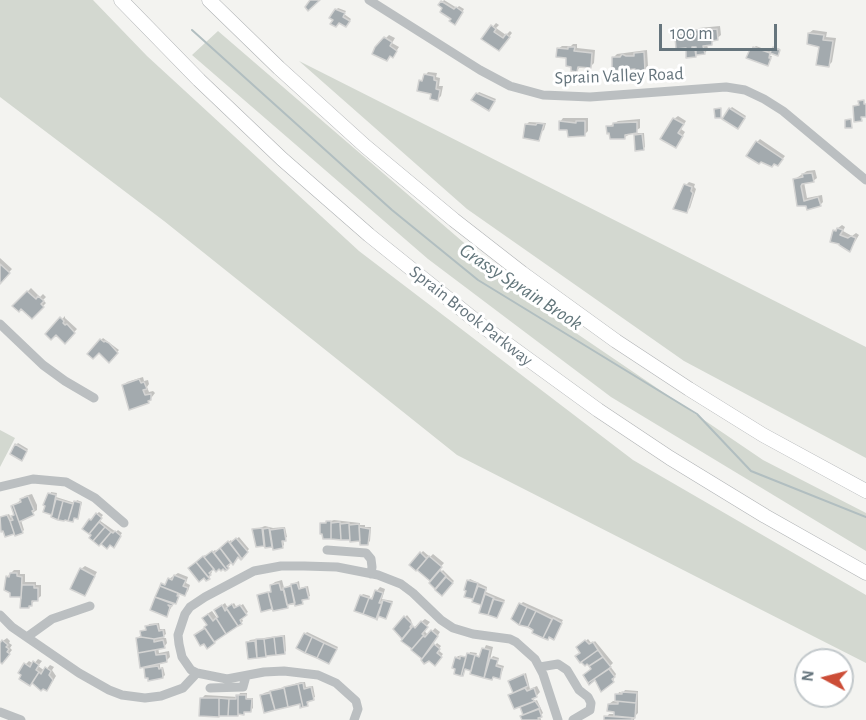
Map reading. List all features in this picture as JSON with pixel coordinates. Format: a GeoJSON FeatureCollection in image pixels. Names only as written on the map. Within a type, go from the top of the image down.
{"type":"FeatureCollection","features":[{"type":"Feature","properties":{"kind":"highway","name":"Sprain Brook Parkway"},"geometry":{"type":"LineString","coordinates":[[122,0],[213,93],[282,159],[369,235],[466,313],[646,442],[741,501],[866,573]]}},
{"type":"Feature","properties":{"kind":"highway"},"geometry":{"type":"LineString","coordinates":[[209,0],[279,68],[365,146],[454,220],[538,285],[640,357],[714,405],[787,448],[866,490]]}},
{"type":"Feature","properties":{"kind":"street","name":"Sprain Valley Road"},"geometry":{"type":"LineString","coordinates":[[369,0],[480,70],[510,86],[543,95],[590,97],[726,87],[745,90],[783,111],[866,180]]}},
{"type":"Feature","properties":{"kind":"street"},"geometry":{"type":"LineString","coordinates":[[0,324],[43,365],[94,398]]}},
{"type":"Feature","properties":{"kind":"street"},"geometry":{"type":"LineString","coordinates":[[0,488],[33,479],[66,482],[95,498],[124,523]]}},
{"type":"Feature","properties":{"kind":"street"},"geometry":{"type":"LineString","coordinates":[[327,550],[366,553],[371,559],[371,574]]}},
{"type":"Feature","properties":{"kind":"street"},"geometry":{"type":"LineString","coordinates":[[355,718],[347,693],[328,678],[304,672],[264,672],[227,679],[197,673],[186,665],[182,657],[178,635],[181,621],[190,607],[219,588],[254,571],[281,566],[338,567],[371,574],[401,584],[453,628],[516,642],[535,659],[540,667],[549,687],[558,720]]}},
{"type":"Feature","properties":{"kind":"street"},"geometry":{"type":"LineString","coordinates":[[27,638],[52,619],[90,606]]}},
{"type":"Feature","properties":{"kind":"street"},"geometry":{"type":"LineString","coordinates":[[0,615],[27,638],[89,679],[122,694],[145,698],[161,696],[183,688],[197,673]]}},
{"type":"Feature","properties":{"kind":"street"},"geometry":{"type":"LineString","coordinates":[[540,667],[558,664],[567,670],[579,690],[588,698],[591,703],[590,710],[573,720]]}},
{"type":"Feature","properties":{"kind":"street"},"geometry":{"type":"LineString","coordinates":[[210,688],[243,687],[246,676]]}},
{"type":"Feature","properties":{"kind":"street"},"geometry":{"type":"LineString","coordinates":[[0,712],[21,720]]}},
{"type":"Feature","properties":{"kind":"shaded area"},"geometry":{"type":"Polygon","coordinates":[[[0,0],[93,0],[147,56],[359,251],[633,460],[866,595],[866,663],[854,657],[854,648],[837,648],[457,455],[164,221],[0,97],[0,0]]]}},
{"type":"Feature","properties":{"kind":"shaded area"},"geometry":{"type":"Polygon","coordinates":[[[218,31],[542,310],[763,460],[866,513],[866,551],[611,397],[428,259],[192,55],[218,31]]]}},
{"type":"Feature","properties":{"kind":"shaded area"},"geometry":{"type":"Polygon","coordinates":[[[299,61],[866,347],[866,458],[684,361],[467,209],[299,61]]]}},
{"type":"Feature","properties":{"kind":"shaded area"},"geometry":{"type":"Polygon","coordinates":[[[0,430],[15,438],[0,467],[0,430]]]}},
{"type":"Feature","properties":{"kind":"building"},"geometry":{"type":"Polygon","coordinates":[[[310,0],[320,0],[308,11],[305,7],[310,0]]]}},
{"type":"Feature","properties":{"kind":"building"},"geometry":{"type":"Polygon","coordinates":[[[441,1],[463,12],[455,25],[449,21],[451,19],[440,12],[442,8],[438,5],[441,1]]]}},
{"type":"Feature","properties":{"kind":"building"},"geometry":{"type":"Polygon","coordinates":[[[335,9],[345,13],[343,17],[350,21],[346,27],[339,23],[336,27],[330,24],[333,20],[329,18],[335,9]]]}},
{"type":"Feature","properties":{"kind":"building"},"geometry":{"type":"Polygon","coordinates":[[[491,25],[496,29],[494,32],[503,38],[506,34],[510,37],[499,51],[481,39],[491,25]]]}},
{"type":"Feature","properties":{"kind":"building"},"geometry":{"type":"Polygon","coordinates":[[[717,29],[718,40],[712,41],[712,45],[703,46],[705,54],[696,55],[696,47],[692,47],[695,49],[696,57],[686,58],[686,48],[676,49],[675,37],[694,37],[694,30],[717,29]]]}},
{"type":"Feature","properties":{"kind":"building"},"geometry":{"type":"Polygon","coordinates":[[[808,33],[824,35],[823,40],[833,41],[829,67],[816,65],[819,47],[807,44],[808,33]]]}},
{"type":"Feature","properties":{"kind":"building"},"geometry":{"type":"Polygon","coordinates":[[[384,37],[392,42],[390,46],[397,51],[393,58],[390,56],[387,61],[372,54],[384,37]]]}},
{"type":"Feature","properties":{"kind":"building"},"geometry":{"type":"Polygon","coordinates":[[[568,47],[575,47],[574,51],[592,53],[591,68],[578,67],[577,72],[571,71],[571,67],[566,66],[566,58],[556,57],[557,48],[568,49],[568,47]]]}},
{"type":"Feature","properties":{"kind":"building"},"geometry":{"type":"Polygon","coordinates":[[[753,47],[770,53],[768,66],[746,58],[753,47]]]}},
{"type":"Feature","properties":{"kind":"building"},"geometry":{"type":"Polygon","coordinates":[[[773,47],[780,50],[778,56],[770,53],[773,47]]]}},
{"type":"Feature","properties":{"kind":"building"},"geometry":{"type":"Polygon","coordinates":[[[644,52],[645,71],[635,71],[635,69],[612,71],[612,57],[620,57],[622,54],[634,56],[634,53],[644,52]]]}},
{"type":"Feature","properties":{"kind":"building"},"geometry":{"type":"Polygon","coordinates":[[[424,74],[434,76],[434,80],[437,81],[436,89],[440,90],[438,101],[430,99],[431,94],[417,91],[419,80],[422,81],[424,74]]]}},
{"type":"Feature","properties":{"kind":"building"},"geometry":{"type":"Polygon","coordinates":[[[476,93],[495,101],[489,111],[471,100],[476,93]]]}},
{"type":"Feature","properties":{"kind":"building"},"geometry":{"type":"Polygon","coordinates":[[[864,100],[866,117],[861,117],[862,121],[854,122],[853,106],[859,105],[858,101],[864,100]]]}},
{"type":"Feature","properties":{"kind":"building"},"geometry":{"type":"Polygon","coordinates":[[[721,108],[721,118],[715,118],[714,109],[721,108]]]}},
{"type":"Feature","properties":{"kind":"building"},"geometry":{"type":"Polygon","coordinates":[[[729,108],[745,118],[738,129],[722,119],[729,108]]]}},
{"type":"Feature","properties":{"kind":"building"},"geometry":{"type":"Polygon","coordinates":[[[673,118],[684,124],[678,133],[683,136],[676,148],[660,139],[673,118]]]}},
{"type":"Feature","properties":{"kind":"building"},"geometry":{"type":"Polygon","coordinates":[[[851,119],[852,128],[845,128],[845,120],[851,119]]]}},
{"type":"Feature","properties":{"kind":"building"},"geometry":{"type":"Polygon","coordinates":[[[559,121],[576,123],[576,121],[585,121],[585,136],[568,137],[567,130],[559,130],[559,121]]]}},
{"type":"Feature","properties":{"kind":"building"},"geometry":{"type":"Polygon","coordinates":[[[637,122],[637,133],[625,135],[625,139],[610,139],[609,133],[607,134],[606,126],[613,126],[613,123],[637,122]]]}},
{"type":"Feature","properties":{"kind":"building"},"geometry":{"type":"Polygon","coordinates":[[[537,123],[544,124],[539,141],[523,138],[525,124],[536,125],[537,123]]]}},
{"type":"Feature","properties":{"kind":"building"},"geometry":{"type":"Polygon","coordinates":[[[642,134],[644,150],[635,151],[634,135],[642,134]]]}},
{"type":"Feature","properties":{"kind":"building"},"geometry":{"type":"Polygon","coordinates":[[[756,141],[783,159],[778,166],[774,164],[772,167],[761,162],[759,164],[746,156],[756,141]]]}},
{"type":"Feature","properties":{"kind":"building"},"geometry":{"type":"Polygon","coordinates":[[[812,173],[814,182],[801,186],[804,201],[818,197],[821,206],[807,210],[806,206],[797,206],[793,179],[803,177],[802,174],[812,173]]]}},
{"type":"Feature","properties":{"kind":"building"},"geometry":{"type":"Polygon","coordinates":[[[684,184],[692,187],[693,193],[687,213],[673,209],[684,184]]]}},
{"type":"Feature","properties":{"kind":"building"},"geometry":{"type":"Polygon","coordinates":[[[837,228],[843,230],[840,235],[856,238],[850,252],[839,244],[830,242],[833,230],[836,231],[837,228]]]}},
{"type":"Feature","properties":{"kind":"building"},"geometry":{"type":"Polygon","coordinates":[[[0,264],[10,273],[0,284],[0,264]]]}},
{"type":"Feature","properties":{"kind":"building"},"geometry":{"type":"Polygon","coordinates":[[[27,291],[36,299],[38,296],[44,301],[41,304],[44,307],[32,319],[21,309],[19,312],[12,306],[27,291]]]}},
{"type":"Feature","properties":{"kind":"building"},"geometry":{"type":"Polygon","coordinates":[[[60,317],[63,323],[75,333],[65,344],[56,335],[51,340],[45,334],[60,317]]]}},
{"type":"Feature","properties":{"kind":"building"},"geometry":{"type":"Polygon","coordinates":[[[100,339],[109,343],[118,353],[109,363],[99,353],[93,359],[87,354],[100,339]]]}},
{"type":"Feature","properties":{"kind":"building"},"geometry":{"type":"Polygon","coordinates":[[[139,379],[141,383],[144,382],[147,389],[143,390],[145,395],[151,394],[151,400],[148,401],[149,403],[129,410],[122,385],[139,379]]]}},
{"type":"Feature","properties":{"kind":"building"},"geometry":{"type":"Polygon","coordinates":[[[15,444],[27,451],[22,461],[10,454],[15,444]]]}},
{"type":"Feature","properties":{"kind":"building"},"geometry":{"type":"Polygon","coordinates":[[[48,493],[56,495],[52,515],[43,512],[48,493]]]}},
{"type":"Feature","properties":{"kind":"building"},"geometry":{"type":"Polygon","coordinates":[[[28,496],[34,515],[19,522],[13,505],[28,496]]]}},
{"type":"Feature","properties":{"kind":"building"},"geometry":{"type":"Polygon","coordinates":[[[56,499],[63,501],[58,520],[51,517],[56,499]]]}},
{"type":"Feature","properties":{"kind":"building"},"geometry":{"type":"Polygon","coordinates":[[[63,501],[73,504],[68,521],[58,520],[63,501]]]}},
{"type":"Feature","properties":{"kind":"building"},"geometry":{"type":"Polygon","coordinates":[[[74,501],[81,503],[78,519],[74,518],[73,522],[68,521],[74,501]]]}},
{"type":"Feature","properties":{"kind":"building"},"geometry":{"type":"Polygon","coordinates":[[[13,505],[23,533],[15,536],[10,521],[13,520],[11,516],[14,515],[11,506],[13,505]]]}},
{"type":"Feature","properties":{"kind":"building"},"geometry":{"type":"Polygon","coordinates":[[[96,513],[102,518],[89,534],[82,529],[96,513]]]}},
{"type":"Feature","properties":{"kind":"building"},"geometry":{"type":"Polygon","coordinates":[[[7,515],[15,536],[14,534],[5,537],[3,531],[1,532],[0,517],[7,515]]]}},
{"type":"Feature","properties":{"kind":"building"},"geometry":{"type":"Polygon","coordinates":[[[326,521],[331,521],[331,539],[323,539],[320,534],[320,523],[326,523],[326,521]]]}},
{"type":"Feature","properties":{"kind":"building"},"geometry":{"type":"Polygon","coordinates":[[[99,522],[105,527],[93,541],[89,538],[91,535],[89,534],[99,522]]]}},
{"type":"Feature","properties":{"kind":"building"},"geometry":{"type":"Polygon","coordinates":[[[340,522],[341,540],[331,539],[331,523],[340,522]]]}},
{"type":"Feature","properties":{"kind":"building"},"geometry":{"type":"Polygon","coordinates":[[[349,523],[350,540],[341,540],[340,524],[349,523]]]}},
{"type":"Feature","properties":{"kind":"building"},"geometry":{"type":"Polygon","coordinates":[[[359,524],[360,541],[350,542],[349,525],[359,524]]]}},
{"type":"Feature","properties":{"kind":"building"},"geometry":{"type":"Polygon","coordinates":[[[105,527],[111,532],[99,546],[93,541],[105,527]]]}},
{"type":"Feature","properties":{"kind":"building"},"geometry":{"type":"Polygon","coordinates":[[[359,527],[370,529],[368,545],[360,545],[359,527]]]}},
{"type":"Feature","properties":{"kind":"building"},"geometry":{"type":"Polygon","coordinates":[[[262,528],[264,546],[256,547],[252,529],[262,528]]]}},
{"type":"Feature","properties":{"kind":"building"},"geometry":{"type":"Polygon","coordinates":[[[269,528],[272,547],[265,548],[263,529],[269,528]]]}},
{"type":"Feature","properties":{"kind":"building"},"geometry":{"type":"Polygon","coordinates":[[[284,528],[286,541],[282,541],[283,548],[273,550],[270,530],[284,528]]]}},
{"type":"Feature","properties":{"kind":"building"},"geometry":{"type":"Polygon","coordinates":[[[115,531],[121,536],[114,548],[110,545],[107,549],[101,544],[111,532],[115,531]]]}},
{"type":"Feature","properties":{"kind":"building"},"geometry":{"type":"Polygon","coordinates":[[[236,538],[248,552],[242,559],[230,543],[236,538]]]}},
{"type":"Feature","properties":{"kind":"building"},"geometry":{"type":"Polygon","coordinates":[[[228,541],[242,559],[238,557],[233,565],[220,548],[228,541]]]}},
{"type":"Feature","properties":{"kind":"building"},"geometry":{"type":"Polygon","coordinates":[[[220,548],[231,563],[227,566],[229,568],[227,570],[214,553],[220,548]]]}},
{"type":"Feature","properties":{"kind":"building"},"geometry":{"type":"Polygon","coordinates":[[[212,551],[227,570],[219,569],[216,572],[204,557],[212,551]]]}},
{"type":"Feature","properties":{"kind":"building"},"geometry":{"type":"Polygon","coordinates":[[[420,552],[426,558],[429,556],[416,571],[409,565],[420,552]]]}},
{"type":"Feature","properties":{"kind":"building"},"geometry":{"type":"Polygon","coordinates":[[[203,556],[214,569],[208,577],[196,562],[203,556]]]}},
{"type":"Feature","properties":{"kind":"building"},"geometry":{"type":"Polygon","coordinates":[[[429,556],[442,567],[430,581],[417,570],[429,556]]]}},
{"type":"Feature","properties":{"kind":"building"},"geometry":{"type":"Polygon","coordinates":[[[196,562],[210,579],[206,581],[204,578],[199,582],[188,568],[196,562]]]}},
{"type":"Feature","properties":{"kind":"building"},"geometry":{"type":"Polygon","coordinates":[[[80,568],[95,576],[85,596],[70,589],[80,568]]]}},
{"type":"Feature","properties":{"kind":"building"},"geometry":{"type":"Polygon","coordinates":[[[440,570],[446,576],[435,589],[429,583],[440,570]]]}},
{"type":"Feature","properties":{"kind":"building"},"geometry":{"type":"Polygon","coordinates":[[[10,573],[17,573],[17,576],[22,577],[21,599],[10,597],[10,593],[4,590],[6,576],[9,577],[10,573]]]}},
{"type":"Feature","properties":{"kind":"building"},"geometry":{"type":"Polygon","coordinates":[[[174,575],[186,580],[183,586],[188,588],[185,596],[160,586],[161,583],[165,585],[168,578],[172,580],[174,575]]]}},
{"type":"Feature","properties":{"kind":"building"},"geometry":{"type":"Polygon","coordinates":[[[446,577],[453,583],[442,596],[435,590],[446,577]]]}},
{"type":"Feature","properties":{"kind":"building"},"geometry":{"type":"Polygon","coordinates":[[[467,580],[478,583],[473,599],[464,597],[467,580]]]}},
{"type":"Feature","properties":{"kind":"building"},"geometry":{"type":"Polygon","coordinates":[[[279,583],[281,590],[284,590],[288,608],[273,611],[268,592],[271,592],[270,585],[279,583]]]}},
{"type":"Feature","properties":{"kind":"building"},"geometry":{"type":"Polygon","coordinates":[[[297,583],[299,589],[306,587],[309,599],[302,600],[303,604],[295,606],[291,584],[297,583]]]}},
{"type":"Feature","properties":{"kind":"building"},"geometry":{"type":"Polygon","coordinates":[[[22,585],[34,585],[34,588],[38,588],[38,601],[32,601],[32,606],[29,608],[20,608],[22,585]]]}},
{"type":"Feature","properties":{"kind":"building"},"geometry":{"type":"Polygon","coordinates":[[[160,586],[178,593],[176,604],[155,597],[160,586]]]}},
{"type":"Feature","properties":{"kind":"building"},"geometry":{"type":"Polygon","coordinates":[[[291,586],[295,603],[287,605],[283,588],[291,586]]]}},
{"type":"Feature","properties":{"kind":"building"},"geometry":{"type":"Polygon","coordinates":[[[478,586],[486,589],[481,605],[472,602],[478,586]]]}},
{"type":"Feature","properties":{"kind":"building"},"geometry":{"type":"Polygon","coordinates":[[[375,590],[383,593],[379,603],[383,600],[376,619],[363,614],[375,590]]]}},
{"type":"Feature","properties":{"kind":"building"},"geometry":{"type":"Polygon","coordinates":[[[268,592],[272,609],[261,612],[257,595],[268,592]]]}},
{"type":"Feature","properties":{"kind":"building"},"geometry":{"type":"Polygon","coordinates":[[[485,594],[494,598],[488,615],[479,613],[485,594]]]}},
{"type":"Feature","properties":{"kind":"building"},"geometry":{"type":"Polygon","coordinates":[[[360,595],[369,598],[363,614],[354,611],[360,595]]]}},
{"type":"Feature","properties":{"kind":"building"},"geometry":{"type":"Polygon","coordinates":[[[155,597],[173,604],[168,605],[170,607],[167,617],[150,610],[155,597]]]}},
{"type":"Feature","properties":{"kind":"building"},"geometry":{"type":"Polygon","coordinates":[[[493,599],[504,602],[497,618],[488,615],[493,599]]]}},
{"type":"Feature","properties":{"kind":"building"},"geometry":{"type":"Polygon","coordinates":[[[383,600],[392,603],[386,619],[378,616],[383,600]]]}},
{"type":"Feature","properties":{"kind":"building"},"geometry":{"type":"Polygon","coordinates":[[[519,603],[527,607],[519,625],[511,619],[519,603]]]}},
{"type":"Feature","properties":{"kind":"building"},"geometry":{"type":"Polygon","coordinates":[[[232,604],[234,608],[240,605],[247,615],[240,620],[242,624],[238,626],[226,608],[232,604]]]}},
{"type":"Feature","properties":{"kind":"building"},"geometry":{"type":"Polygon","coordinates":[[[222,605],[238,626],[226,634],[214,610],[222,605]]]}},
{"type":"Feature","properties":{"kind":"building"},"geometry":{"type":"Polygon","coordinates":[[[527,607],[536,611],[528,627],[519,625],[527,607]]]}},
{"type":"Feature","properties":{"kind":"building"},"geometry":{"type":"Polygon","coordinates":[[[536,611],[552,619],[543,638],[532,633],[533,630],[528,627],[536,611]]]}},
{"type":"Feature","properties":{"kind":"building"},"geometry":{"type":"Polygon","coordinates":[[[208,614],[213,621],[216,618],[226,634],[214,642],[204,627],[207,625],[202,618],[208,614]]]}},
{"type":"Feature","properties":{"kind":"building"},"geometry":{"type":"Polygon","coordinates":[[[404,616],[412,624],[402,639],[393,629],[404,616]]]}},
{"type":"Feature","properties":{"kind":"building"},"geometry":{"type":"Polygon","coordinates":[[[553,618],[562,623],[554,640],[549,637],[548,640],[543,638],[553,618]]]}},
{"type":"Feature","properties":{"kind":"building"},"geometry":{"type":"Polygon","coordinates":[[[421,621],[428,627],[412,649],[401,641],[413,626],[415,628],[421,621]]]}},
{"type":"Feature","properties":{"kind":"building"},"geometry":{"type":"Polygon","coordinates":[[[157,624],[159,631],[163,630],[164,637],[154,639],[141,637],[140,631],[146,630],[145,626],[157,624]]]}},
{"type":"Feature","properties":{"kind":"building"},"geometry":{"type":"Polygon","coordinates":[[[205,628],[215,643],[207,649],[204,644],[200,646],[194,635],[205,628]]]}},
{"type":"Feature","properties":{"kind":"building"},"geometry":{"type":"Polygon","coordinates":[[[431,630],[438,636],[422,659],[411,650],[431,630]]]}},
{"type":"Feature","properties":{"kind":"building"},"geometry":{"type":"Polygon","coordinates":[[[304,633],[312,637],[305,653],[296,648],[304,633]]]}},
{"type":"Feature","properties":{"kind":"building"},"geometry":{"type":"Polygon","coordinates":[[[283,636],[285,654],[276,655],[274,637],[283,636]]]}},
{"type":"Feature","properties":{"kind":"building"},"geometry":{"type":"Polygon","coordinates":[[[274,637],[276,655],[266,656],[264,639],[274,637]]]}},
{"type":"Feature","properties":{"kind":"building"},"geometry":{"type":"Polygon","coordinates":[[[312,637],[324,643],[317,658],[305,653],[312,637]]]}},
{"type":"Feature","properties":{"kind":"building"},"geometry":{"type":"Polygon","coordinates":[[[136,638],[154,639],[154,642],[163,640],[165,648],[138,653],[136,638]]]}},
{"type":"Feature","properties":{"kind":"building"},"geometry":{"type":"Polygon","coordinates":[[[256,639],[264,639],[266,657],[257,658],[256,639]]]}},
{"type":"Feature","properties":{"kind":"building"},"geometry":{"type":"Polygon","coordinates":[[[2,640],[8,645],[7,652],[10,654],[2,664],[0,662],[0,643],[2,640]]]}},
{"type":"Feature","properties":{"kind":"building"},"geometry":{"type":"Polygon","coordinates":[[[585,640],[589,644],[593,642],[598,650],[580,663],[575,656],[580,653],[576,647],[585,640]]]}},
{"type":"Feature","properties":{"kind":"building"},"geometry":{"type":"Polygon","coordinates":[[[255,641],[257,658],[248,659],[246,642],[255,641]]]}},
{"type":"Feature","properties":{"kind":"building"},"geometry":{"type":"Polygon","coordinates":[[[324,643],[337,649],[329,664],[317,658],[324,643]]]}},
{"type":"Feature","properties":{"kind":"building"},"geometry":{"type":"Polygon","coordinates":[[[434,644],[440,649],[437,653],[442,657],[435,666],[429,661],[424,664],[421,660],[434,644]]]}},
{"type":"Feature","properties":{"kind":"building"},"geometry":{"type":"Polygon","coordinates":[[[482,648],[490,650],[484,678],[470,674],[475,655],[479,657],[482,648]]]}},
{"type":"Feature","properties":{"kind":"building"},"geometry":{"type":"Polygon","coordinates":[[[155,650],[156,655],[166,654],[167,662],[140,668],[138,653],[155,650]]]}},
{"type":"Feature","properties":{"kind":"building"},"geometry":{"type":"Polygon","coordinates":[[[598,650],[603,657],[589,666],[581,662],[598,650]]]}},
{"type":"Feature","properties":{"kind":"building"},"geometry":{"type":"Polygon","coordinates":[[[467,653],[475,655],[471,671],[465,669],[461,676],[467,653]]]}},
{"type":"Feature","properties":{"kind":"building"},"geometry":{"type":"Polygon","coordinates":[[[460,656],[466,657],[461,676],[454,674],[455,669],[452,668],[455,657],[460,659],[460,656]]]}},
{"type":"Feature","properties":{"kind":"building"},"geometry":{"type":"Polygon","coordinates":[[[603,657],[611,667],[588,683],[583,675],[591,669],[589,666],[603,657]]]}},
{"type":"Feature","properties":{"kind":"building"},"geometry":{"type":"Polygon","coordinates":[[[490,658],[498,660],[496,666],[502,668],[500,679],[484,678],[490,658]]]}},
{"type":"Feature","properties":{"kind":"building"},"geometry":{"type":"Polygon","coordinates":[[[33,661],[39,665],[36,670],[39,672],[30,686],[19,679],[21,675],[18,673],[24,663],[30,667],[33,661]]]}},
{"type":"Feature","properties":{"kind":"building"},"geometry":{"type":"Polygon","coordinates":[[[158,666],[159,669],[162,668],[163,678],[148,681],[148,678],[145,678],[144,668],[158,666]]]}},
{"type":"Feature","properties":{"kind":"building"},"geometry":{"type":"Polygon","coordinates":[[[45,667],[51,671],[49,675],[53,680],[47,691],[43,689],[41,691],[32,683],[45,667]]]}},
{"type":"Feature","properties":{"kind":"building"},"geometry":{"type":"Polygon","coordinates":[[[609,669],[615,677],[612,679],[614,682],[601,692],[595,680],[589,685],[588,683],[609,669]]]}},
{"type":"Feature","properties":{"kind":"building"},"geometry":{"type":"Polygon","coordinates":[[[524,674],[528,686],[513,693],[508,681],[524,674]]]}},
{"type":"Feature","properties":{"kind":"building"},"geometry":{"type":"Polygon","coordinates":[[[303,683],[304,689],[311,687],[314,700],[307,702],[308,706],[303,707],[298,684],[303,683]]]}},
{"type":"Feature","properties":{"kind":"building"},"geometry":{"type":"Polygon","coordinates":[[[298,684],[303,707],[300,708],[300,704],[288,707],[284,687],[298,684]]]}},
{"type":"Feature","properties":{"kind":"building"},"geometry":{"type":"Polygon","coordinates":[[[284,688],[288,707],[275,710],[270,691],[284,688]]]}},
{"type":"Feature","properties":{"kind":"building"},"geometry":{"type":"Polygon","coordinates":[[[525,688],[527,691],[534,688],[537,697],[532,699],[535,701],[514,709],[508,695],[525,688]]]}},
{"type":"Feature","properties":{"kind":"building"},"geometry":{"type":"Polygon","coordinates":[[[622,692],[637,693],[636,703],[615,701],[615,694],[622,694],[622,692]]]}},
{"type":"Feature","properties":{"kind":"building"},"geometry":{"type":"Polygon","coordinates":[[[270,693],[275,710],[264,713],[260,695],[270,693]]]}},
{"type":"Feature","properties":{"kind":"building"},"geometry":{"type":"Polygon","coordinates":[[[238,695],[238,716],[228,716],[229,699],[236,699],[238,695]]]}},
{"type":"Feature","properties":{"kind":"building"},"geometry":{"type":"Polygon","coordinates":[[[238,695],[246,695],[246,699],[252,699],[251,712],[244,712],[244,715],[238,714],[238,695]]]}},
{"type":"Feature","properties":{"kind":"building"},"geometry":{"type":"Polygon","coordinates":[[[200,698],[219,698],[219,717],[199,716],[200,698]]]}},
{"type":"Feature","properties":{"kind":"building"},"geometry":{"type":"Polygon","coordinates":[[[219,698],[229,699],[228,716],[219,716],[219,698]]]}},
{"type":"Feature","properties":{"kind":"building"},"geometry":{"type":"Polygon","coordinates":[[[535,701],[540,708],[523,715],[520,707],[535,701]]]}},
{"type":"Feature","properties":{"kind":"building"},"geometry":{"type":"Polygon","coordinates":[[[615,701],[636,703],[635,718],[614,716],[614,712],[607,711],[608,704],[618,704],[615,701]]]}},
{"type":"Feature","properties":{"kind":"building"},"geometry":{"type":"Polygon","coordinates":[[[539,709],[542,717],[538,718],[539,720],[522,720],[520,716],[539,709]]]}},
{"type":"Feature","properties":{"kind":"building"},"geometry":{"type":"Polygon","coordinates":[[[604,716],[632,718],[632,720],[604,720],[604,716]]]}},
{"type":"Feature","properties":{"kind":"waterway","name":"Grassy Sprain Brook"},"geometry":{"type":"LineString","coordinates":[[192,30],[392,210],[478,280],[697,414],[751,471],[866,517]]}}]}
